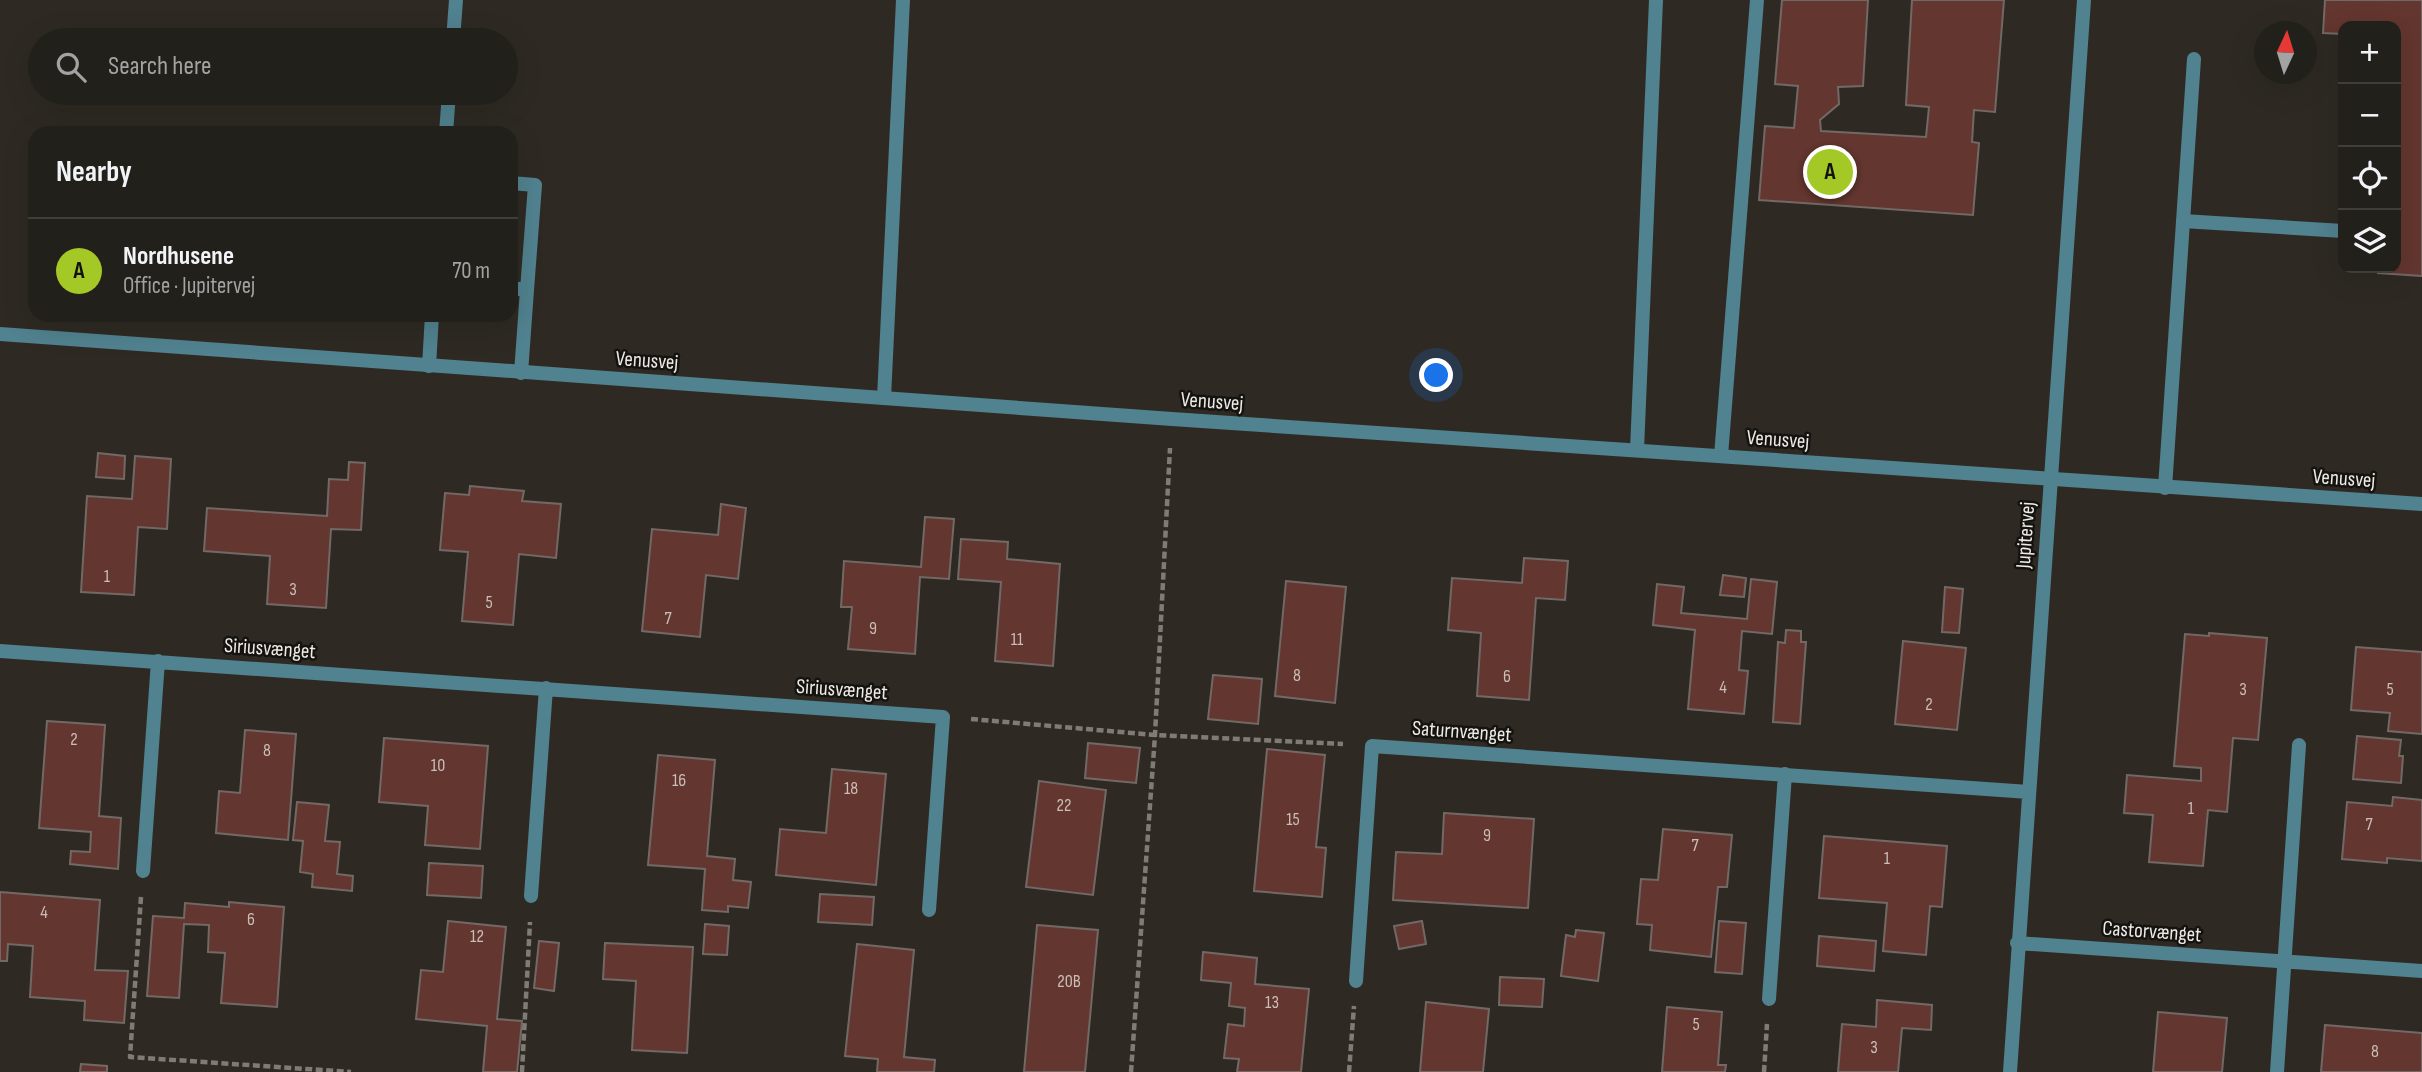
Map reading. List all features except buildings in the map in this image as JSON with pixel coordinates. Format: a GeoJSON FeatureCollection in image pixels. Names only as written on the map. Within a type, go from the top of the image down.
{"type":"FeatureCollection","features":[{"type":"Feature","properties":{"kind":"street"},"geometry":{"type":"LineString","coordinates":[[454,28],[456,0]]}},
{"type":"Feature","properties":{"kind":"street"},"geometry":{"type":"LineString","coordinates":[[884,398],[903,0]]}},
{"type":"Feature","properties":{"kind":"street"},"geometry":{"type":"LineString","coordinates":[[1637,450],[1656,0]]}},
{"type":"Feature","properties":{"kind":"street"},"geometry":{"type":"LineString","coordinates":[[1721,456],[1758,0]]}},
{"type":"Feature","properties":{"kind":"street","name":"Jupitervej"},"geometry":{"type":"LineString","coordinates":[[2010,1072],[2084,0]]}},
{"type":"Feature","properties":{"kind":"street"},"geometry":{"type":"LineString","coordinates":[[2165,488],[2194,59]]}},
{"type":"Feature","properties":{"kind":"street"},"geometry":{"type":"LineString","coordinates":[[447,126],[448,105]]}},
{"type":"Feature","properties":{"kind":"street"},"geometry":{"type":"LineString","coordinates":[[518,184],[535,185],[521,373]]}},
{"type":"Feature","properties":{"kind":"street"},"geometry":{"type":"LineString","coordinates":[[2183,221],[2338,231]]}},
{"type":"Feature","properties":{"kind":"street"},"geometry":{"type":"LineString","coordinates":[[518,289],[527,290]]}},
{"type":"Feature","properties":{"kind":"street"},"geometry":{"type":"LineString","coordinates":[[429,366],[432,322]]}},
{"type":"Feature","properties":{"kind":"street","name":"Venusvej"},"geometry":{"type":"LineString","coordinates":[[0,334],[1172,419],[2422,504]]}},
{"type":"Feature","properties":{"kind":"street","name":"Siriusvænget"},"geometry":{"type":"LineString","coordinates":[[0,651],[943,717]]}},
{"type":"Feature","properties":{"kind":"street"},"geometry":{"type":"LineString","coordinates":[[143,871],[158,661]]}},
{"type":"Feature","properties":{"kind":"street"},"geometry":{"type":"LineString","coordinates":[[531,896],[546,688]]}},
{"type":"Feature","properties":{"kind":"street"},"geometry":{"type":"LineString","coordinates":[[929,909],[943,717]]}},
{"type":"Feature","properties":{"kind":"street"},"geometry":{"type":"LineString","coordinates":[[2277,1072],[2299,745]]}},
{"type":"Feature","properties":{"kind":"street"},"geometry":{"type":"LineString","coordinates":[[1356,981],[1372,746]]}},
{"type":"Feature","properties":{"kind":"street","name":"Saturnvænget"},"geometry":{"type":"LineString","coordinates":[[1372,746],[2029,792]]}},
{"type":"Feature","properties":{"kind":"street"},"geometry":{"type":"LineString","coordinates":[[1769,999],[1785,774]]}},
{"type":"Feature","properties":{"kind":"street","name":"Castorvænget"},"geometry":{"type":"LineString","coordinates":[[2017,943],[2422,971]]}},
{"type":"Feature","properties":{"kind":"path"},"geometry":{"type":"LineString","coordinates":[[1131,1072],[1155,735],[1172,419]]}},
{"type":"Feature","properties":{"kind":"path"},"geometry":{"type":"LineString","coordinates":[[943,717],[1155,735],[1372,746]]}},
{"type":"Feature","properties":{"kind":"path"},"geometry":{"type":"LineString","coordinates":[[143,871],[130,1057],[351,1072]]}},
{"type":"Feature","properties":{"kind":"path"},"geometry":{"type":"LineString","coordinates":[[522,1072],[531,896]]}},
{"type":"Feature","properties":{"kind":"path"},"geometry":{"type":"LineString","coordinates":[[1349,1072],[1356,981]]}},
{"type":"Feature","properties":{"kind":"path"},"geometry":{"type":"LineString","coordinates":[[1764,1072],[1769,999]]}},
{"type":"Feature","properties":{"kind":"place","name":"Nordhusene"},"geometry":{"type":"Point","coordinates":[1830,172]}}]}
